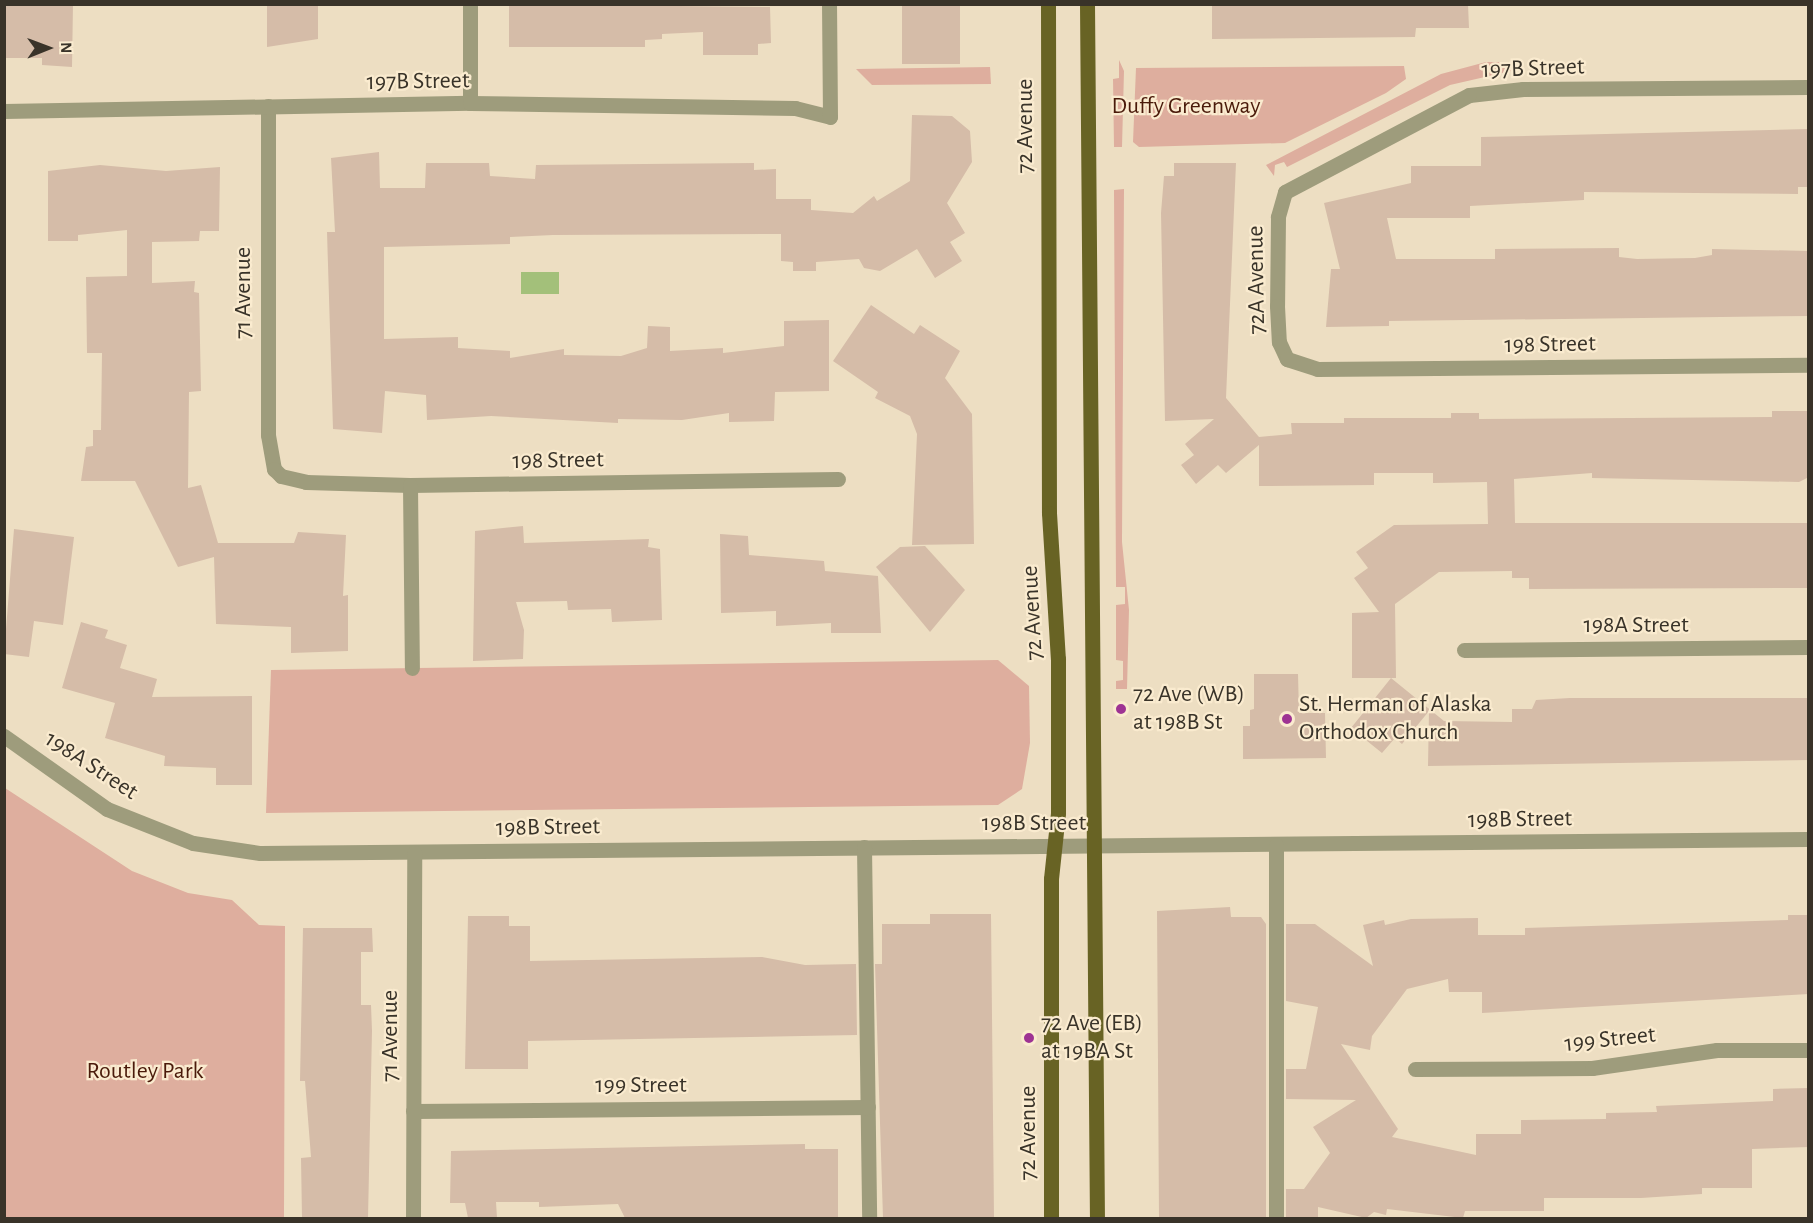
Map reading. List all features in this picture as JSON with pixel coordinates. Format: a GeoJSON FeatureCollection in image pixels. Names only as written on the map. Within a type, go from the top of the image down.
{"type":"FeatureCollection","features":[{"type":"Feature","properties":{"kind":"main road","name":"72 Avenue"},"geometry":{"type":"LineString","coordinates":[[1048,4],[1049,513],[1058,660],[1051,1218]]}},
{"type":"Feature","properties":{"kind":"main road"},"geometry":{"type":"LineString","coordinates":[[1088,4],[1097,1218]]}},
{"type":"Feature","properties":{"kind":"street"},"geometry":{"type":"LineString","coordinates":[[470,4],[470,103]]}},
{"type":"Feature","properties":{"kind":"street","name":"197B Street"},"geometry":{"type":"LineString","coordinates":[[4,111],[470,103],[795,108],[830,117],[829,4]]}},
{"type":"Feature","properties":{"kind":"street","name":"197B Street"},"geometry":{"type":"LineString","coordinates":[[1285,192],[1478,92],[1809,87]]}},
{"type":"Feature","properties":{"kind":"street","name":"71 Avenue"},"geometry":{"type":"LineString","coordinates":[[268,106],[268,435],[274,469],[281,476]]}},
{"type":"Feature","properties":{"kind":"street","name":"72A Avenue"},"geometry":{"type":"LineString","coordinates":[[1285,192],[1278,218],[1278,329],[1282,352],[1293,364]]}},
{"type":"Feature","properties":{"kind":"street","name":"198 Street"},"geometry":{"type":"LineString","coordinates":[[1293,364],[1333,370],[1809,365]]}},
{"type":"Feature","properties":{"kind":"street","name":"198 Street"},"geometry":{"type":"LineString","coordinates":[[281,476],[306,482],[410,485],[838,479]]}},
{"type":"Feature","properties":{"kind":"street"},"geometry":{"type":"LineString","coordinates":[[410,485],[412,668]]}},
{"type":"Feature","properties":{"kind":"street","name":"198A Street"},"geometry":{"type":"LineString","coordinates":[[1464,650],[1809,647]]}},
{"type":"Feature","properties":{"kind":"street","name":"198A Street"},"geometry":{"type":"LineString","coordinates":[[4,736],[107,809],[193,843],[260,853]]}},
{"type":"Feature","properties":{"kind":"street","name":"198B Street"},"geometry":{"type":"LineString","coordinates":[[260,853],[1809,839]]}},
{"type":"Feature","properties":{"kind":"street"},"geometry":{"type":"LineString","coordinates":[[1276,845],[1276,1218]]}},
{"type":"Feature","properties":{"kind":"street"},"geometry":{"type":"LineString","coordinates":[[864,847],[870,1218]]}},
{"type":"Feature","properties":{"kind":"street","name":"71 Avenue"},"geometry":{"type":"LineString","coordinates":[[413,1218],[414,853]]}},
{"type":"Feature","properties":{"kind":"street","name":"199 Street"},"geometry":{"type":"LineString","coordinates":[[1415,1069],[1592,1068],[1717,1050],[1809,1050]]}},
{"type":"Feature","properties":{"kind":"street","name":"199 Street"},"geometry":{"type":"LineString","coordinates":[[413,1111],[868,1107]]}},
{"type":"Feature","properties":{"kind":"green space"},"geometry":{"type":"Polygon","coordinates":[[[1119,60],[1124,71],[1122,147],[1114,147],[1113,79],[1119,78],[1119,60]]]}},
{"type":"Feature","properties":{"kind":"green space"},"geometry":{"type":"Polygon","coordinates":[[[1486,62],[1511,62],[1511,71],[1450,85],[1287,167],[1284,162],[1275,165],[1274,176],[1266,165],[1441,74],[1486,62]]]}},
{"type":"Feature","properties":{"kind":"green space","name":"Duffy Greenway"},"geometry":{"type":"Polygon","coordinates":[[[1404,66],[1406,79],[1386,93],[1285,143],[1139,147],[1133,142],[1136,68],[1404,66]]]}},
{"type":"Feature","properties":{"kind":"green space"},"geometry":{"type":"Polygon","coordinates":[[[990,67],[991,84],[872,85],[856,69],[990,67]]]}},
{"type":"Feature","properties":{"kind":"green space"},"geometry":{"type":"Polygon","coordinates":[[[1124,189],[1122,542],[1129,610],[1127,689],[1116,689],[1116,681],[1123,680],[1123,661],[1116,660],[1116,605],[1125,604],[1125,587],[1116,587],[1114,190],[1124,189]]]}},
{"type":"Feature","properties":{"kind":"green space"},"geometry":{"type":"Polygon","coordinates":[[[998,660],[1029,686],[1030,743],[1022,789],[998,805],[266,813],[271,670],[998,660]]]}},
{"type":"Feature","properties":{"kind":"green space","name":"Routley Park"},"geometry":{"type":"Polygon","coordinates":[[[5,788],[132,871],[188,893],[232,900],[259,925],[285,926],[284,1218],[5,1218],[5,788]]]}},
{"type":"Feature","properties":{"kind":"shaded area"},"geometry":{"type":"Polygon","coordinates":[[[521,272],[559,272],[559,294],[521,294],[521,272]]]}},
{"type":"Feature","properties":{"kind":"building"},"geometry":{"type":"Polygon","coordinates":[[[4,4],[73,4],[72,67],[42,65],[42,58],[4,58],[4,4]]]}},
{"type":"Feature","properties":{"kind":"building"},"geometry":{"type":"Polygon","coordinates":[[[267,4],[318,4],[318,39],[267,47],[267,4]]]}},
{"type":"Feature","properties":{"kind":"building"},"geometry":{"type":"Polygon","coordinates":[[[509,4],[770,7],[771,43],[758,44],[758,55],[703,55],[703,32],[662,34],[662,39],[645,40],[645,47],[509,47],[509,4]]]}},
{"type":"Feature","properties":{"kind":"building"},"geometry":{"type":"Polygon","coordinates":[[[902,4],[960,4],[960,64],[902,64],[902,4]]]}},
{"type":"Feature","properties":{"kind":"building"},"geometry":{"type":"Polygon","coordinates":[[[1212,4],[1468,4],[1469,28],[1416,28],[1415,37],[1212,39],[1212,4]]]}},
{"type":"Feature","properties":{"kind":"building"},"geometry":{"type":"Polygon","coordinates":[[[912,115],[952,116],[970,131],[972,162],[947,203],[965,233],[950,242],[962,261],[935,278],[917,249],[880,271],[864,268],[859,259],[816,262],[816,271],[793,271],[793,262],[781,261],[781,234],[553,235],[510,237],[510,244],[384,247],[384,339],[458,337],[458,348],[510,351],[510,358],[564,349],[564,355],[621,356],[647,348],[648,326],[670,327],[670,351],[723,348],[723,353],[784,346],[784,321],[829,320],[829,391],[775,392],[774,421],[729,422],[729,413],[682,420],[618,419],[618,423],[491,416],[427,420],[426,395],[385,391],[382,433],[333,429],[327,232],[335,232],[331,158],[379,152],[380,188],[425,188],[426,163],[489,163],[490,176],[535,179],[536,165],[754,163],[754,170],[776,169],[776,199],[811,199],[811,210],[853,213],[874,196],[877,201],[910,181],[912,115]]]}},
{"type":"Feature","properties":{"kind":"building"},"geometry":{"type":"Polygon","coordinates":[[[1809,129],[1809,187],[1798,187],[1798,194],[1584,192],[1584,200],[1470,206],[1470,218],[1387,218],[1396,259],[1495,259],[1495,249],[1619,248],[1619,257],[1637,259],[1695,258],[1712,255],[1712,249],[1809,251],[1809,316],[1389,321],[1389,326],[1326,327],[1331,269],[1340,269],[1324,203],[1411,183],[1411,166],[1481,166],[1481,137],[1809,129]]]}},
{"type":"Feature","properties":{"kind":"building"},"geometry":{"type":"Polygon","coordinates":[[[1174,163],[1236,163],[1226,398],[1259,437],[1292,434],[1291,423],[1344,423],[1344,418],[1451,418],[1451,413],[1479,413],[1479,419],[1772,417],[1772,411],[1809,411],[1809,477],[1799,482],[1592,478],[1592,473],[1514,479],[1515,523],[1809,523],[1809,588],[1529,589],[1529,578],[1512,578],[1512,571],[1439,572],[1395,604],[1396,678],[1352,678],[1352,613],[1379,612],[1354,578],[1368,568],[1356,552],[1394,525],[1488,524],[1487,482],[1433,483],[1433,473],[1374,473],[1374,485],[1259,486],[1259,445],[1226,473],[1218,465],[1196,484],[1181,465],[1194,455],[1185,444],[1214,419],[1165,421],[1161,213],[1164,176],[1174,176],[1174,163]]]}},
{"type":"Feature","properties":{"kind":"building"},"geometry":{"type":"Polygon","coordinates":[[[100,165],[166,171],[220,167],[219,231],[200,231],[199,241],[152,242],[152,283],[195,281],[194,292],[199,293],[201,391],[189,392],[188,488],[201,485],[218,543],[294,543],[298,532],[346,535],[343,596],[348,595],[348,651],[291,653],[291,627],[216,624],[214,557],[178,567],[135,481],[81,481],[86,447],[93,446],[93,430],[101,430],[102,353],[87,353],[86,277],[127,276],[127,230],[78,235],[78,241],[48,241],[48,171],[100,165]]]}},
{"type":"Feature","properties":{"kind":"building"},"geometry":{"type":"Polygon","coordinates":[[[871,305],[914,334],[920,325],[960,351],[945,378],[972,414],[974,544],[912,545],[917,434],[910,416],[875,398],[878,392],[833,361],[871,305]]]}},
{"type":"Feature","properties":{"kind":"building"},"geometry":{"type":"Polygon","coordinates":[[[523,526],[524,543],[649,539],[648,547],[660,549],[662,620],[612,622],[611,609],[568,610],[567,601],[516,602],[524,630],[523,659],[473,661],[475,531],[523,526]]]}},
{"type":"Feature","properties":{"kind":"building"},"geometry":{"type":"Polygon","coordinates":[[[14,529],[74,537],[63,625],[34,621],[29,657],[4,654],[14,529]]]}},
{"type":"Feature","properties":{"kind":"building"},"geometry":{"type":"Polygon","coordinates":[[[720,534],[748,536],[749,555],[824,561],[825,571],[878,576],[881,633],[831,633],[831,623],[776,626],[776,611],[721,613],[720,534]]]}},
{"type":"Feature","properties":{"kind":"building"},"geometry":{"type":"Polygon","coordinates":[[[925,546],[965,590],[930,632],[876,567],[900,547],[925,546]]]}},
{"type":"Feature","properties":{"kind":"building"},"geometry":{"type":"Polygon","coordinates":[[[81,622],[108,630],[105,638],[127,645],[120,668],[157,679],[152,697],[252,696],[252,785],[216,785],[216,768],[164,766],[165,756],[105,738],[115,703],[62,688],[81,622]]]}},
{"type":"Feature","properties":{"kind":"building","name":"St. Herman of Alaska Orthodox Church"},"geometry":{"type":"Polygon","coordinates":[[[1254,674],[1298,674],[1299,713],[1325,713],[1326,758],[1243,759],[1243,726],[1250,726],[1250,710],[1254,709],[1254,674]]]}},
{"type":"Feature","properties":{"kind":"building"},"geometry":{"type":"Polygon","coordinates":[[[1391,678],[1444,721],[1512,722],[1512,709],[1532,709],[1536,700],[1809,698],[1809,760],[1428,766],[1429,711],[1402,744],[1395,738],[1382,753],[1351,728],[1391,678]]]}},
{"type":"Feature","properties":{"kind":"building"},"geometry":{"type":"Polygon","coordinates":[[[1230,907],[1231,917],[1261,917],[1266,924],[1266,1218],[1159,1218],[1157,911],[1230,907]]]}},
{"type":"Feature","properties":{"kind":"building"},"geometry":{"type":"Polygon","coordinates":[[[930,914],[991,914],[994,1217],[883,1218],[875,964],[882,964],[882,924],[930,924],[930,914]]]}},
{"type":"Feature","properties":{"kind":"building"},"geometry":{"type":"Polygon","coordinates":[[[1788,915],[1809,915],[1809,994],[1482,1013],[1482,992],[1449,992],[1448,979],[1407,989],[1372,1036],[1370,1050],[1341,1044],[1398,1129],[1392,1137],[1476,1155],[1476,1134],[1521,1134],[1521,1120],[1606,1119],[1606,1113],[1657,1112],[1656,1106],[1773,1101],[1773,1089],[1809,1088],[1809,1147],[1752,1149],[1752,1188],[1702,1188],[1702,1194],[1641,1198],[1544,1198],[1544,1211],[1465,1211],[1463,1218],[1387,1209],[1386,1215],[1374,1212],[1366,1218],[1318,1207],[1318,1218],[1286,1218],[1286,1189],[1304,1189],[1330,1153],[1313,1127],[1356,1100],[1286,1099],[1286,1069],[1306,1069],[1318,1007],[1286,1001],[1286,924],[1315,924],[1373,966],[1363,925],[1384,920],[1385,925],[1411,919],[1478,918],[1478,935],[1525,935],[1525,928],[1788,920],[1788,915]]]}},
{"type":"Feature","properties":{"kind":"building"},"geometry":{"type":"Polygon","coordinates":[[[468,916],[509,916],[509,926],[530,926],[530,961],[762,957],[805,965],[856,964],[857,1035],[528,1041],[528,1069],[465,1069],[468,916]]]}},
{"type":"Feature","properties":{"kind":"building"},"geometry":{"type":"Polygon","coordinates":[[[303,928],[372,928],[373,952],[361,952],[361,1005],[371,1005],[372,1031],[368,1218],[302,1218],[301,1158],[311,1157],[305,1081],[300,1081],[303,928]]]}},
{"type":"Feature","properties":{"kind":"building"},"geometry":{"type":"Polygon","coordinates":[[[805,1144],[805,1149],[838,1149],[838,1218],[625,1218],[618,1204],[539,1207],[539,1202],[496,1202],[497,1218],[468,1218],[465,1203],[450,1203],[451,1151],[805,1144]]]}},
{"type":"Feature","properties":{"kind":"place","name":"72 Ave (WB) at 198B St"},"geometry":{"type":"Point","coordinates":[1121,709]}},
{"type":"Feature","properties":{"kind":"place","name":"St. Herman of Alaska Orthodox Church"},"geometry":{"type":"Point","coordinates":[1287,719]}},
{"type":"Feature","properties":{"kind":"place","name":"72 Ave (EB) at 19BA St"},"geometry":{"type":"Point","coordinates":[1029,1038]}}]}
